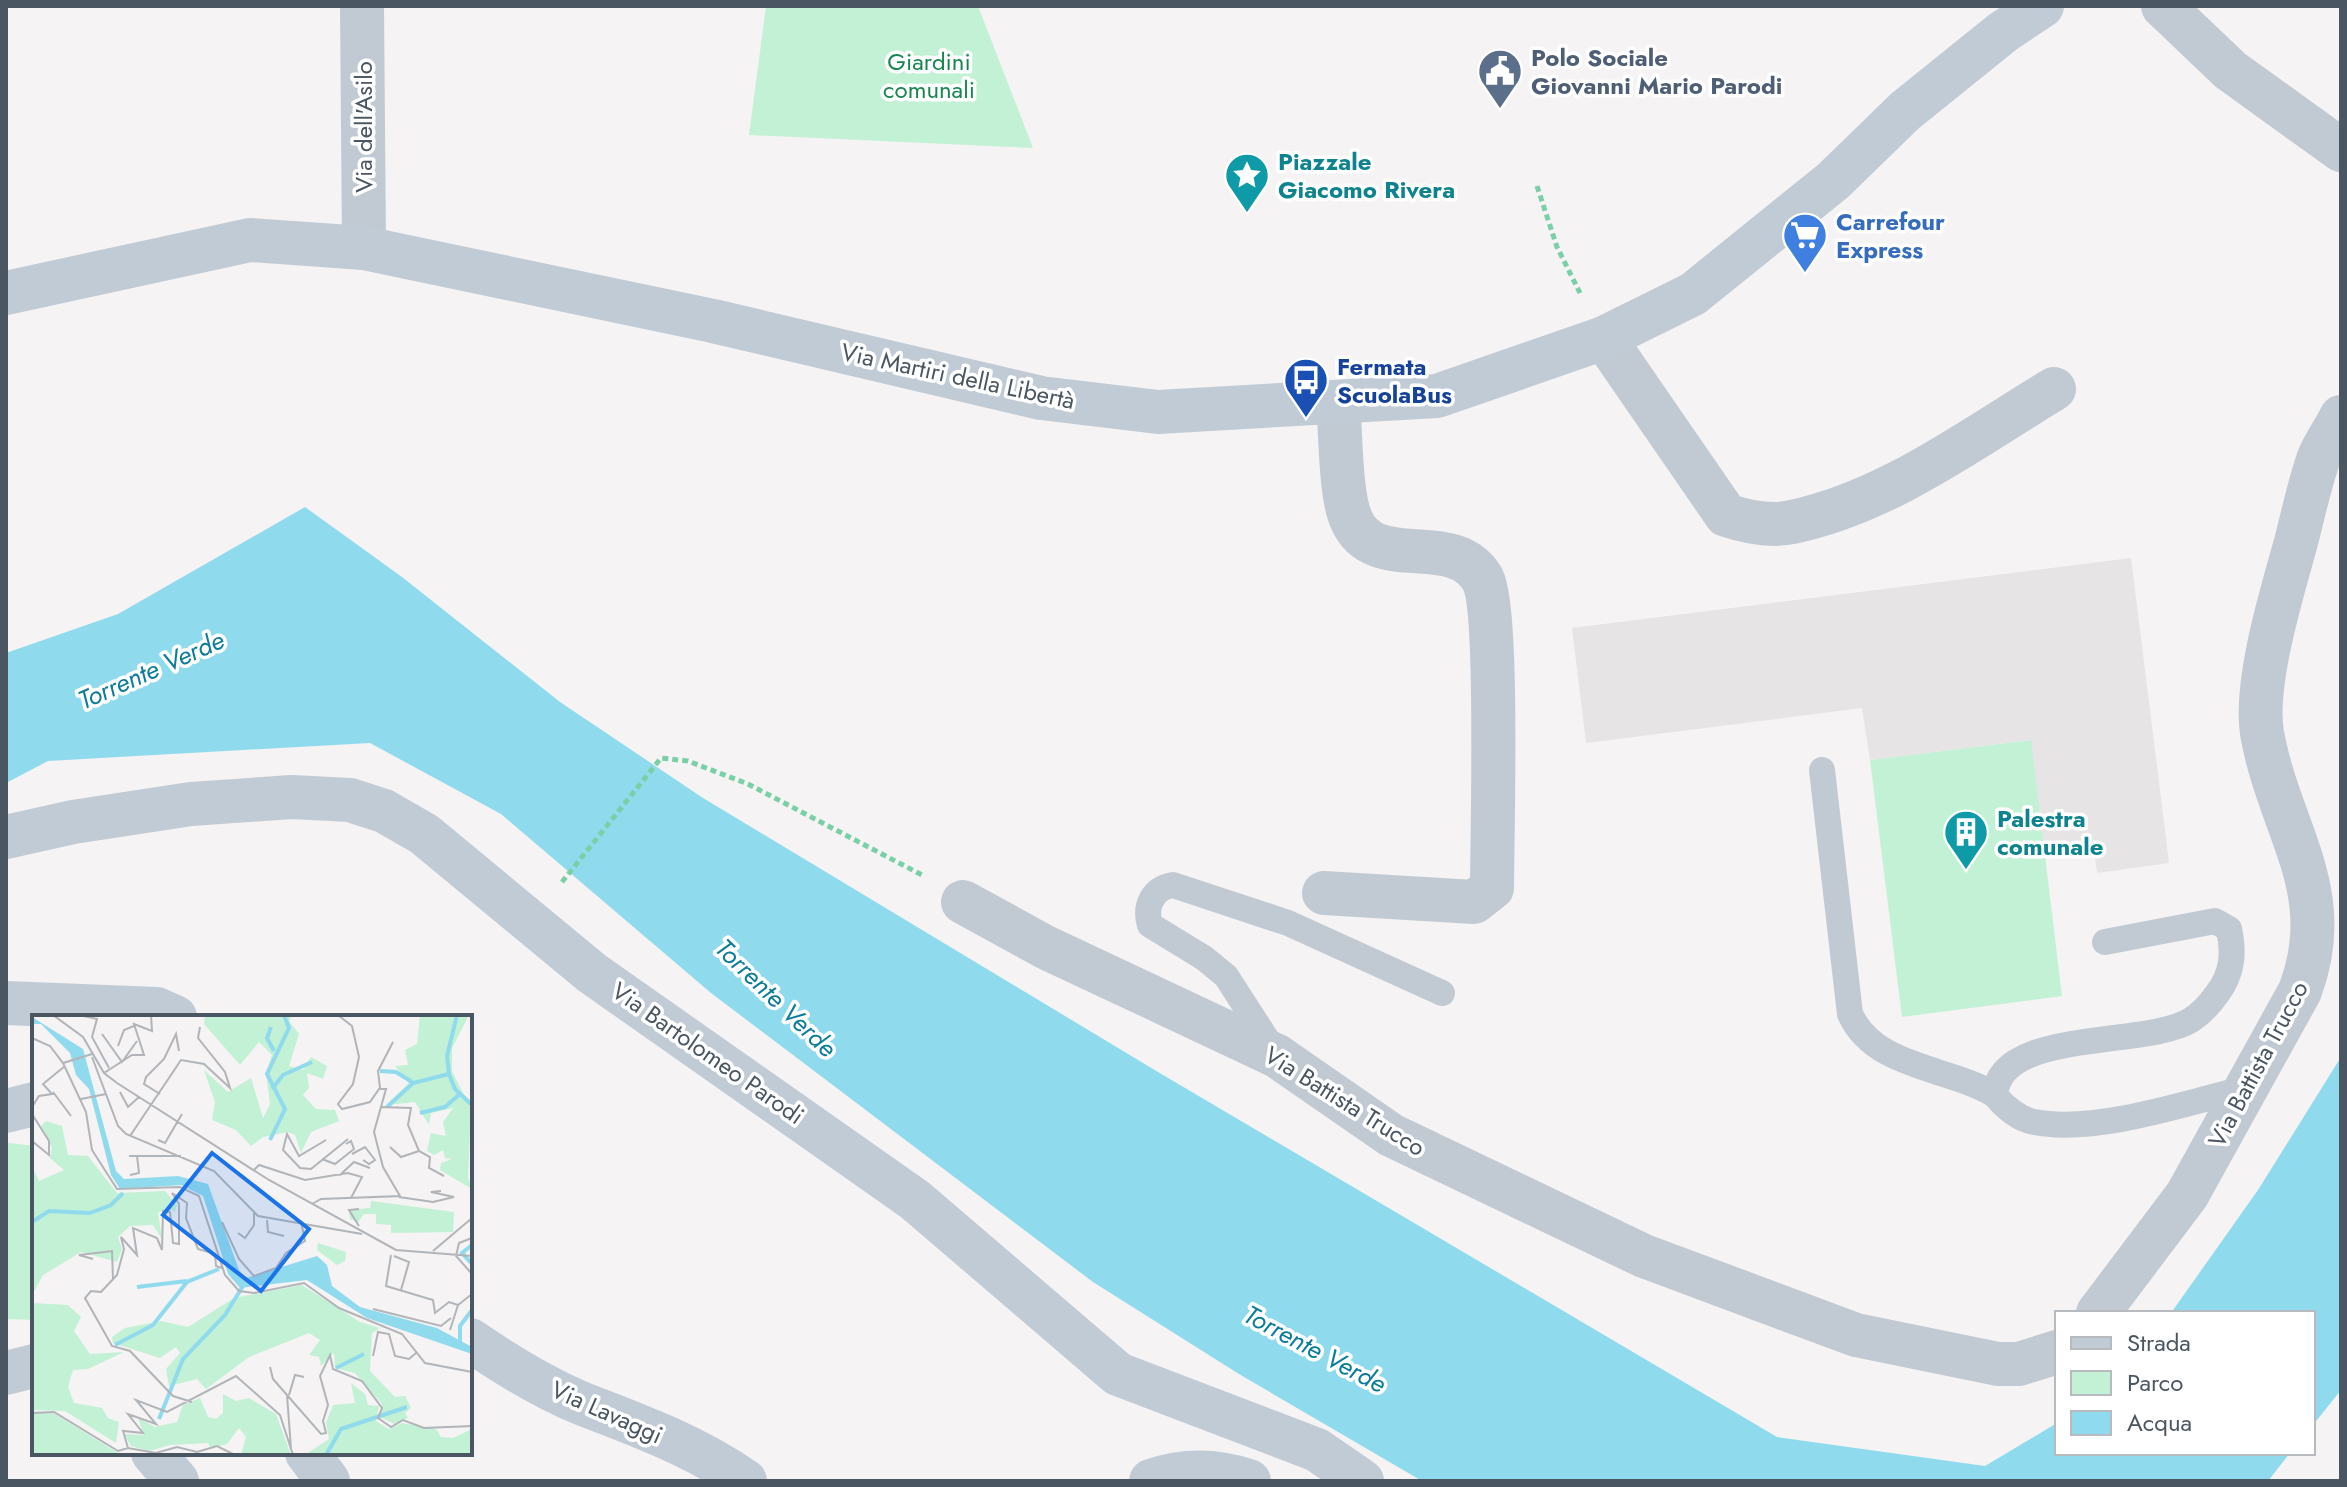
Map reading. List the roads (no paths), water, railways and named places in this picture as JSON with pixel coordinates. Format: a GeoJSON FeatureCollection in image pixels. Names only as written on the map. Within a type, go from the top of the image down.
{"type":"FeatureCollection","features":[{"type":"Feature","properties":{"kind":"street","name":"Via dell'Asilo"},"geometry":{"type":"LineString","coordinates":[[362,6],[364,248]]}},
{"type":"Feature","properties":{"kind":"street","name":"Via Martiri della Libertà"},"geometry":{"type":"LineString","coordinates":[[6,293],[250,240],[364,248],[713,321],[1041,398],[1158,412],[1437,396],[1604,338],[1693,294],[1833,181],[1905,111],[2003,32],[2042,6]]}},
{"type":"Feature","properties":{"kind":"street"},"geometry":{"type":"LineString","coordinates":[[2163,6],[2230,70],[2341,150]]}},
{"type":"Feature","properties":{"kind":"street"},"geometry":{"type":"LineString","coordinates":[[1604,338],[1726,515],[1767,524],[1791,523],[1882,493],[2054,389]]}},
{"type":"Feature","properties":{"kind":"street"},"geometry":{"type":"LineString","coordinates":[[1324,893],[1474,902],[1492,888],[1491,675],[1488,599],[1483,580],[1462,557],[1391,549],[1363,536],[1351,519],[1338,404]]}},
{"type":"Feature","properties":{"kind":"street","name":"Via Battista Trucco"},"geometry":{"type":"LineString","coordinates":[[2100,1311],[2187,1195],[2300,991],[2315,936],[2310,880],[2286,820],[2262,731],[2272,627],[2319,457],[2341,417]]}},
{"type":"Feature","properties":{"kind":"street","name":"Via Bartolomeo Parodi"},"geometry":{"type":"LineString","coordinates":[[6,837],[73,822],[191,804],[292,797],[350,800],[384,811],[424,834],[592,973],[915,1200],[1118,1374],[1317,1450],[1362,1481]]}},
{"type":"Feature","properties":{"kind":"street","name":"Via Battista Trucco"},"geometry":{"type":"LineString","coordinates":[[963,902],[1045,947],[1277,1056],[1391,1135],[1644,1256],[1856,1335],[1998,1364],[2037,1361],[2055,1353]]}},
{"type":"Feature","properties":{"kind":"street"},"geometry":{"type":"LineString","coordinates":[[6,1003],[157,1009],[170,1015]]}},
{"type":"Feature","properties":{"kind":"street"},"geometry":{"type":"LineString","coordinates":[[6,1111],[32,1104]]}},
{"type":"Feature","properties":{"kind":"street","name":"Via Lavaggi"},"geometry":{"type":"LineString","coordinates":[[472,1341],[502,1362],[581,1403],[632,1421],[745,1481]]}},
{"type":"Feature","properties":{"kind":"street"},"geometry":{"type":"LineString","coordinates":[[6,1373],[32,1366]]}},
{"type":"Feature","properties":{"kind":"street"},"geometry":{"type":"LineString","coordinates":[[155,1455],[177,1481]]}},
{"type":"Feature","properties":{"kind":"street"},"geometry":{"type":"LineString","coordinates":[[308,1455],[328,1481]]}},
{"type":"Feature","properties":{"kind":"street"},"geometry":{"type":"LineString","coordinates":[[1151,1481],[1172,1473],[1223,1472],[1249,1481]]}},
{"type":"Feature","properties":{"kind":"lane"},"geometry":{"type":"LineString","coordinates":[[1822,770],[1850,1014],[1857,1029],[1883,1048],[1924,1070],[1963,1079],[1995,1095],[2016,1114],[2031,1122],[2048,1124],[2138,1116],[2246,1088]]}},
{"type":"Feature","properties":{"kind":"lane"},"geometry":{"type":"LineString","coordinates":[[1277,1056],[1226,976],[1204,958],[1150,925],[1146,913],[1152,898],[1162,886],[1173,885],[1288,923],[1442,993]]}},
{"type":"Feature","properties":{"kind":"lane"},"geometry":{"type":"LineString","coordinates":[[1995,1095],[2002,1070],[2032,1054],[2189,1022],[2205,1009],[2231,969],[2233,950],[2229,929],[2215,921],[2105,942]]}},
{"type":"Feature","properties":{"kind":"water","name":"Torrente Verde"},"geometry":{"type":"Polygon","coordinates":[[[305,507],[402,577],[560,702],[703,798],[1158,1072],[1777,1437],[1985,1466],[2055,1424],[2055,1455],[2288,1455],[2268,1481],[1422,1481],[1239,1374],[1093,1282],[711,993],[501,814],[370,743],[48,761],[6,783],[6,653],[118,614],[305,507]]]}},
{"type":"Feature","properties":{"kind":"water"},"geometry":{"type":"Polygon","coordinates":[[[2341,1057],[2341,1390],[2315,1422],[2315,1311],[2172,1311],[2258,1190],[2341,1057]]]}},
{"type":"Feature","properties":{"kind":"place","name":"Polo Sociale Giovanni Mario Parodi"},"geometry":{"type":"Point","coordinates":[1500,110]}},
{"type":"Feature","properties":{"kind":"place","name":"Piazzale Giacomo Rivera"},"geometry":{"type":"Point","coordinates":[1247,214]}},
{"type":"Feature","properties":{"kind":"place","name":"Carrefour Express"},"geometry":{"type":"Point","coordinates":[1805,274]}},
{"type":"Feature","properties":{"kind":"place","name":"Fermata ScuolaBus"},"geometry":{"type":"Point","coordinates":[1306,419]}},
{"type":"Feature","properties":{"kind":"place","name":"Palestra comunale"},"geometry":{"type":"Point","coordinates":[1966,871]}},
{"type":"Feature","properties":{"kind":"park label","name":"Giardini comunali"},"geometry":{"type":"Point","coordinates":[929,75]}}]}
